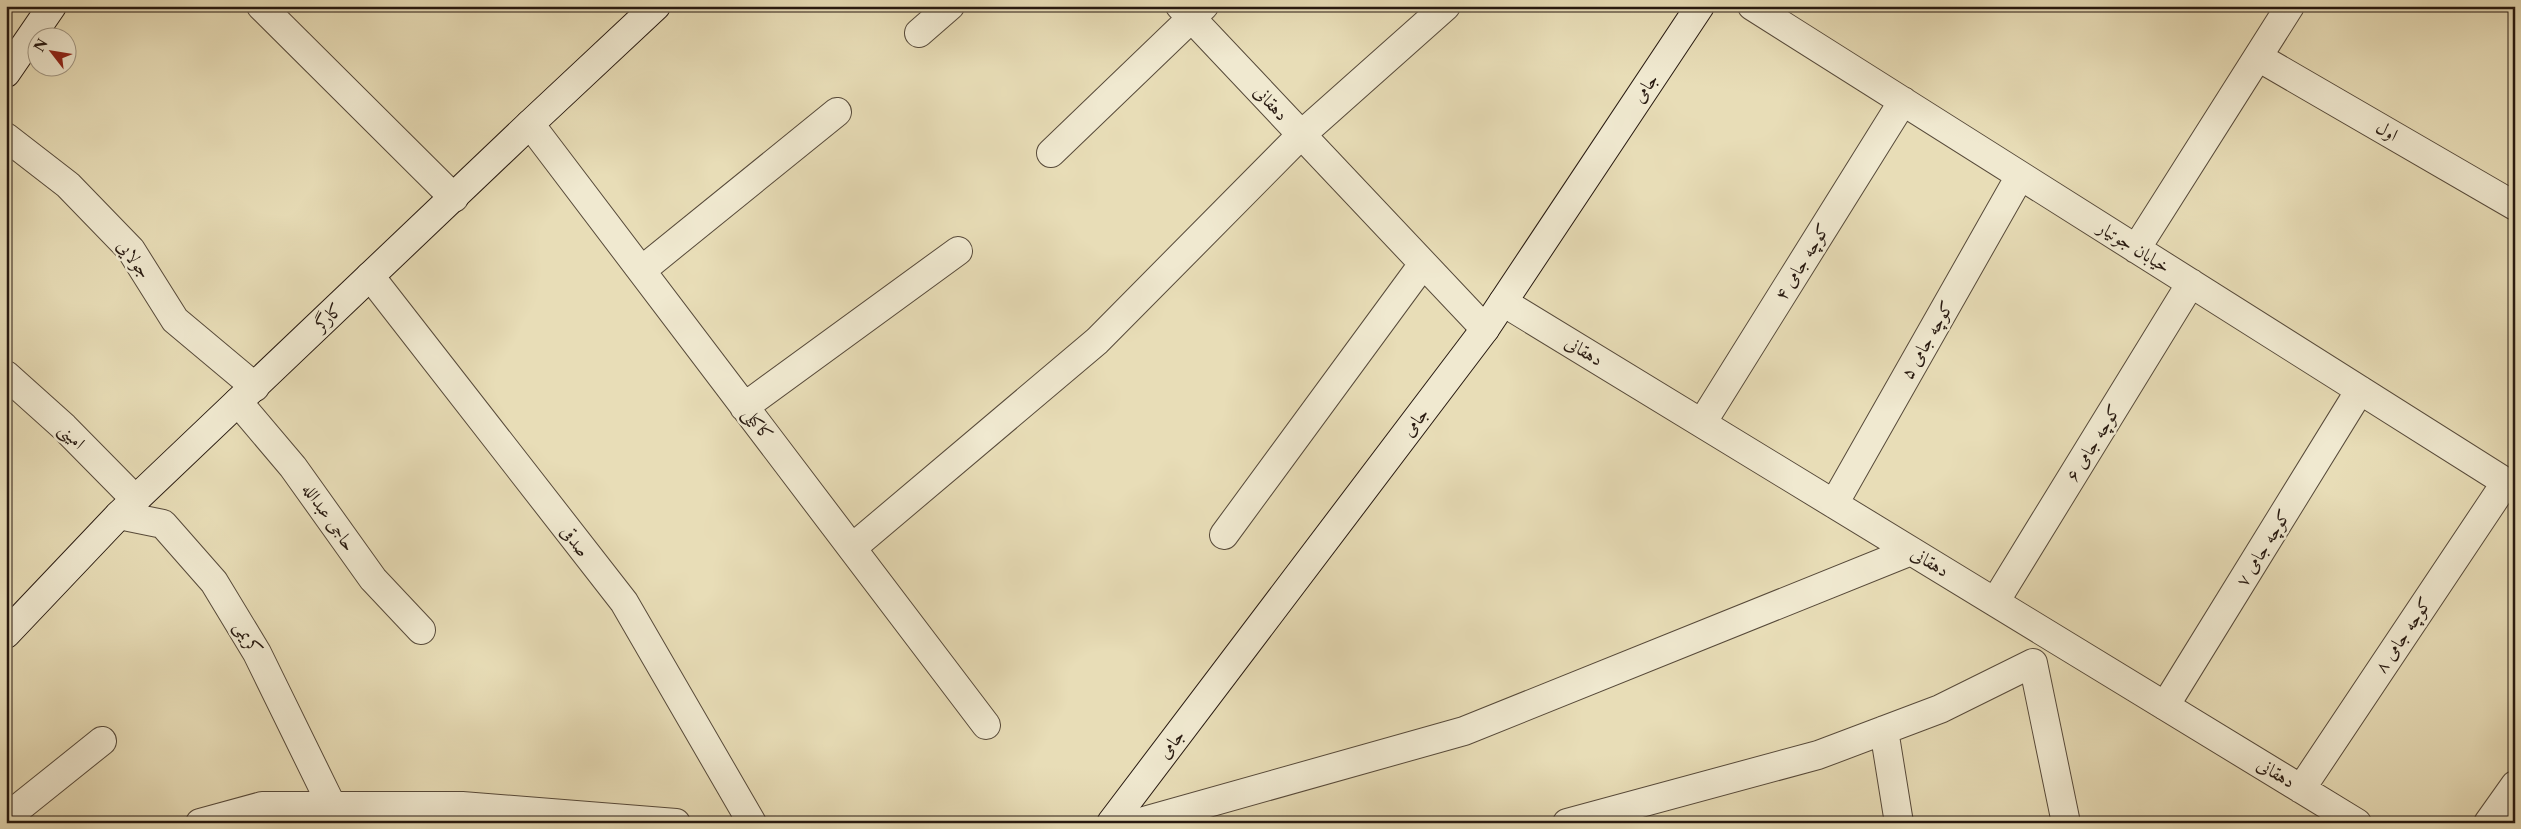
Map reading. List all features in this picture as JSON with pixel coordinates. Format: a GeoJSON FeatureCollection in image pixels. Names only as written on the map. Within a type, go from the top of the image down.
{"type":"FeatureCollection","features":[{"type":"Feature","properties":{"kind":"street"},"geometry":{"type":"LineString","coordinates":[[6,73],[52,6]]}},
{"type":"Feature","properties":{"kind":"street"},"geometry":{"type":"LineString","coordinates":[[261,6],[454,198]]}},
{"type":"Feature","properties":{"kind":"street","name":"کارگر"},"geometry":{"type":"LineString","coordinates":[[6,634],[127,508],[656,6]]}},
{"type":"Feature","properties":{"kind":"street"},"geometry":{"type":"LineString","coordinates":[[919,33],[950,6]]}},
{"type":"Feature","properties":{"kind":"street"},"geometry":{"type":"LineString","coordinates":[[852,548],[1097,341],[1301,135],[1446,6]]}},
{"type":"Feature","properties":{"kind":"street","name":"جامی"},"geometry":{"type":"LineString","coordinates":[[1111,823],[1485,329],[1700,6]]}},
{"type":"Feature","properties":{"kind":"street","name":"خیابان جوتیار"},"geometry":{"type":"LineString","coordinates":[[1752,6],[2510,485]]}},
{"type":"Feature","properties":{"kind":"street"},"geometry":{"type":"LineString","coordinates":[[2136,249],[2290,6]]}},
{"type":"Feature","properties":{"kind":"street"},"geometry":{"type":"LineString","coordinates":[[1051,154],[1192,10]]}},
{"type":"Feature","properties":{"kind":"street","name":"دهقانی"},"geometry":{"type":"LineString","coordinates":[[1192,10],[1301,135],[1485,329]]}},
{"type":"Feature","properties":{"kind":"street","name":"اول"},"geometry":{"type":"LineString","coordinates":[[2258,56],[2515,206]]}},
{"type":"Feature","properties":{"kind":"street","name":"کوچه جامی ۴"},"geometry":{"type":"LineString","coordinates":[[1702,423],[1903,101]]}},
{"type":"Feature","properties":{"kind":"street"},"geometry":{"type":"LineString","coordinates":[[642,270],[837,112]]}},
{"type":"Feature","properties":{"kind":"street","name":"کاکیلی"},"geometry":{"type":"LineString","coordinates":[[530,124],[986,725]]}},
{"type":"Feature","properties":{"kind":"street","name":"جولایی"},"geometry":{"type":"LineString","coordinates":[[6,136],[68,185],[131,250],[175,320],[247,394]]}},
{"type":"Feature","properties":{"kind":"street","name":"کوچه جامی ۵"},"geometry":{"type":"LineString","coordinates":[[1834,504],[2020,176]]}},
{"type":"Feature","properties":{"kind":"street"},"geometry":{"type":"LineString","coordinates":[[744,406],[958,251]]}},
{"type":"Feature","properties":{"kind":"street"},"geometry":{"type":"LineString","coordinates":[[1224,535],[1423,264]]}},
{"type":"Feature","properties":{"kind":"street","name":"صدقی"},"geometry":{"type":"LineString","coordinates":[[370,276],[624,602],[752,823]]}},
{"type":"Feature","properties":{"kind":"street","name":"کوچه جامی ۶"},"geometry":{"type":"LineString","coordinates":[[1995,602],[2191,284]]}},
{"type":"Feature","properties":{"kind":"street","name":"دهقانی"},"geometry":{"type":"LineString","coordinates":[[1503,302],[2357,823]]}},
{"type":"Feature","properties":{"kind":"street","name":"امینی"},"geometry":{"type":"LineString","coordinates":[[6,375],[64,427],[127,508]]}},
{"type":"Feature","properties":{"kind":"street","name":"کوچه جامی ۷"},"geometry":{"type":"LineString","coordinates":[[2165,706],[2360,390]]}},
{"type":"Feature","properties":{"kind":"street","name":"حاجی عبدالله"},"geometry":{"type":"LineString","coordinates":[[247,394],[293,467],[373,579],[421,630]]}},
{"type":"Feature","properties":{"kind":"street","name":"کوچه جامی ۸"},"geometry":{"type":"LineString","coordinates":[[2301,788],[2510,485]]}},
{"type":"Feature","properties":{"kind":"street","name":"کریمی"},"geometry":{"type":"LineString","coordinates":[[127,508],[163,524],[214,582],[257,653],[332,806]]}},
{"type":"Feature","properties":{"kind":"street"},"geometry":{"type":"LineString","coordinates":[[1137,823],[1464,731],[1911,551]]}},
{"type":"Feature","properties":{"kind":"street"},"geometry":{"type":"LineString","coordinates":[[1567,823],[1818,755],[1940,709],[2034,663],[2060,641]]}},
{"type":"Feature","properties":{"kind":"street"},"geometry":{"type":"LineString","coordinates":[[2034,663],[2066,823]]}},
{"type":"Feature","properties":{"kind":"street"},"geometry":{"type":"LineString","coordinates":[[1884,730],[1899,823]]}},
{"type":"Feature","properties":{"kind":"street"},"geometry":{"type":"LineString","coordinates":[[6,818],[102,741]]}},
{"type":"Feature","properties":{"kind":"street"},"geometry":{"type":"LineString","coordinates":[[2488,823],[2515,785]]}},
{"type":"Feature","properties":{"kind":"street"},"geometry":{"type":"LineString","coordinates":[[200,823],[262,806],[462,806],[676,823]]}}]}
